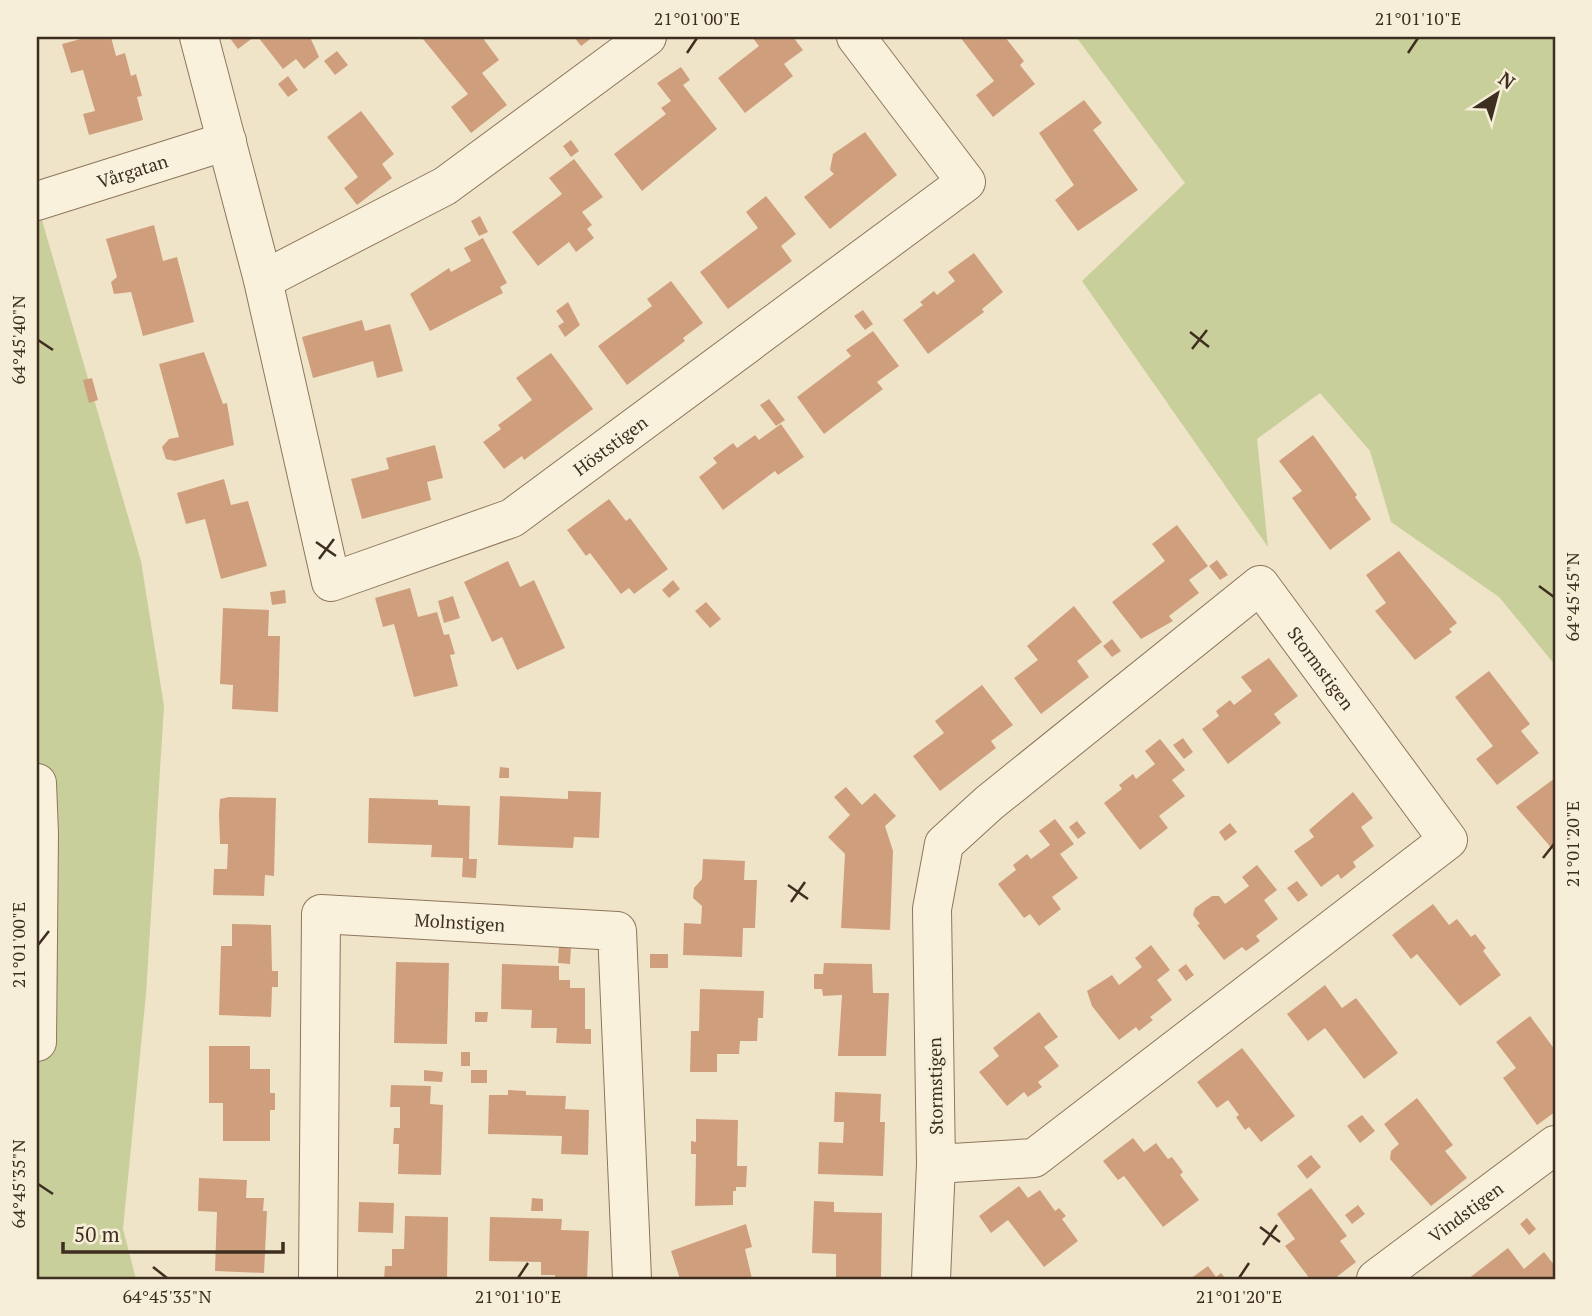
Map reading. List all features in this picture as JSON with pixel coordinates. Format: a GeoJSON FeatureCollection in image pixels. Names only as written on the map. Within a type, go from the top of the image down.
{"type":"FeatureCollection","features":[{"type":"Feature","properties":{"kind":"street","name":"Höststigen"},"geometry":{"type":"LineString","coordinates":[[199,37],[262,281],[331,583],[512,518],[965,182],[856,37]]}},
{"type":"Feature","properties":{"kind":"street"},"geometry":{"type":"LineString","coordinates":[[262,281],[445,186],[647,37]]}},
{"type":"Feature","properties":{"kind":"street","name":"Vårgatan"},"geometry":{"type":"LineString","coordinates":[[37,201],[227,141]]}},
{"type":"Feature","properties":{"kind":"street","name":"Stormstigen"},"geometry":{"type":"LineString","coordinates":[[931,1279],[936,1164],[932,909],[944,844],[1260,585],[1448,840],[1034,1158],[936,1164]]}},
{"type":"Feature","properties":{"kind":"street"},"geometry":{"type":"LineString","coordinates":[[37,783],[37,1042]]}},
{"type":"Feature","properties":{"kind":"street","name":"Molnstigen"},"geometry":{"type":"LineString","coordinates":[[318,1279],[321,914],[617,931],[632,1279]]}},
{"type":"Feature","properties":{"kind":"street","name":"Vindstigen"},"geometry":{"type":"LineString","coordinates":[[1376,1279],[1555,1145]]}},
{"type":"Feature","properties":{"kind":"green space"},"geometry":{"type":"Polygon","coordinates":[[[1076,37],[1555,37],[1555,665],[1499,597],[1391,522],[1370,451],[1320,393],[1257,439],[1268,547],[1082,281],[1185,183],[1076,37]]]}},
{"type":"Feature","properties":{"kind":"green space"},"geometry":{"type":"Polygon","coordinates":[[[37,203],[141,561],[164,706],[146,994],[123,1229],[136,1279],[37,1279],[37,203]]]}},
{"type":"Feature","properties":{"kind":"building"},"geometry":{"type":"Polygon","coordinates":[[[88,37],[111,37],[116,56],[125,53],[131,76],[136,74],[142,96],[137,97],[143,120],[89,135],[83,114],[95,111],[83,70],[71,73],[62,44],[88,37]]]}},
{"type":"Feature","properties":{"kind":"building"},"geometry":{"type":"Polygon","coordinates":[[[229,37],[254,37],[238,49],[229,37]]]}},
{"type":"Feature","properties":{"kind":"building"},"geometry":{"type":"Polygon","coordinates":[[[258,37],[310,37],[319,57],[304,69],[296,59],[283,69],[258,37]]]}},
{"type":"Feature","properties":{"kind":"building"},"geometry":{"type":"Polygon","coordinates":[[[482,37],[499,60],[482,73],[507,105],[471,133],[451,107],[468,94],[423,39],[482,37]]]}},
{"type":"Feature","properties":{"kind":"building"},"geometry":{"type":"Polygon","coordinates":[[[574,37],[593,37],[581,46],[574,37]]]}},
{"type":"Feature","properties":{"kind":"building"},"geometry":{"type":"Polygon","coordinates":[[[752,37],[793,37],[803,50],[784,64],[793,76],[745,113],[718,78],[759,46],[752,37]]]}},
{"type":"Feature","properties":{"kind":"building"},"geometry":{"type":"Polygon","coordinates":[[[960,37],[1005,37],[1024,61],[1020,65],[1035,84],[993,117],[976,95],[994,81],[960,37]]]}},
{"type":"Feature","properties":{"kind":"building"},"geometry":{"type":"Polygon","coordinates":[[[337,51],[348,65],[335,75],[324,61],[337,51]]]}},
{"type":"Feature","properties":{"kind":"building"},"geometry":{"type":"Polygon","coordinates":[[[681,67],[690,80],[683,85],[717,129],[642,191],[614,154],[666,114],[661,108],[671,101],[657,83],[681,67]]]}},
{"type":"Feature","properties":{"kind":"building"},"geometry":{"type":"Polygon","coordinates":[[[288,76],[298,90],[288,97],[278,84],[288,76]]]}},
{"type":"Feature","properties":{"kind":"building"},"geometry":{"type":"Polygon","coordinates":[[[1084,100],[1102,123],[1093,130],[1138,190],[1078,231],[1055,200],[1074,185],[1039,133],[1084,100]]]}},
{"type":"Feature","properties":{"kind":"building"},"geometry":{"type":"Polygon","coordinates":[[[361,111],[394,154],[382,164],[392,178],[357,205],[344,188],[358,177],[327,137],[361,111]]]}},
{"type":"Feature","properties":{"kind":"building"},"geometry":{"type":"Polygon","coordinates":[[[865,132],[897,175],[830,229],[804,197],[834,174],[830,170],[833,154],[865,132]]]}},
{"type":"Feature","properties":{"kind":"building"},"geometry":{"type":"Polygon","coordinates":[[[571,140],[579,151],[571,157],[563,146],[571,140]]]}},
{"type":"Feature","properties":{"kind":"building"},"geometry":{"type":"Polygon","coordinates":[[[574,159],[603,197],[582,212],[592,225],[587,229],[594,238],[576,252],[569,242],[538,266],[512,232],[562,194],[549,178],[574,159]]]}},
{"type":"Feature","properties":{"kind":"building"},"geometry":{"type":"Polygon","coordinates":[[[766,196],[796,234],[781,246],[792,261],[728,309],[700,272],[758,228],[746,212],[766,196]]]}},
{"type":"Feature","properties":{"kind":"building"},"geometry":{"type":"Polygon","coordinates":[[[480,216],[488,232],[479,236],[471,221],[480,216]]]}},
{"type":"Feature","properties":{"kind":"building"},"geometry":{"type":"Polygon","coordinates":[[[154,225],[163,261],[177,257],[194,322],[143,336],[131,292],[114,294],[111,282],[117,277],[106,239],[154,225]]]}},
{"type":"Feature","properties":{"kind":"building"},"geometry":{"type":"Polygon","coordinates":[[[483,238],[507,283],[500,287],[503,293],[430,331],[410,294],[449,268],[451,272],[471,261],[464,248],[483,238]]]}},
{"type":"Feature","properties":{"kind":"building"},"geometry":{"type":"Polygon","coordinates":[[[974,253],[1003,292],[982,309],[984,312],[928,354],[903,320],[923,305],[920,302],[934,291],[937,295],[955,281],[948,272],[974,253]]]}},
{"type":"Feature","properties":{"kind":"building"},"geometry":{"type":"Polygon","coordinates":[[[671,281],[703,323],[683,338],[685,341],[627,385],[598,346],[652,306],[647,299],[671,281]]]}},
{"type":"Feature","properties":{"kind":"building"},"geometry":{"type":"Polygon","coordinates":[[[568,302],[580,325],[565,337],[558,326],[564,322],[556,311],[568,302]]]}},
{"type":"Feature","properties":{"kind":"building"},"geometry":{"type":"Polygon","coordinates":[[[863,310],[873,324],[865,330],[854,316],[863,310]]]}},
{"type":"Feature","properties":{"kind":"building"},"geometry":{"type":"Polygon","coordinates":[[[362,320],[365,331],[390,324],[403,371],[377,378],[373,361],[313,378],[302,337],[362,320]]]}},
{"type":"Feature","properties":{"kind":"building"},"geometry":{"type":"Polygon","coordinates":[[[873,331],[899,366],[877,382],[883,389],[824,434],[797,397],[851,356],[846,350],[873,331]]]}},
{"type":"Feature","properties":{"kind":"building"},"geometry":{"type":"Polygon","coordinates":[[[204,352],[223,404],[227,403],[234,445],[175,461],[166,459],[162,447],[169,439],[179,437],[159,364],[204,352]]]}},
{"type":"Feature","properties":{"kind":"building"},"geometry":{"type":"Polygon","coordinates":[[[551,353],[593,409],[524,460],[522,456],[504,469],[483,442],[501,429],[498,425],[532,400],[516,378],[551,353]]]}},
{"type":"Feature","properties":{"kind":"building"},"geometry":{"type":"Polygon","coordinates":[[[92,378],[98,400],[89,403],[83,380],[92,378]]]}},
{"type":"Feature","properties":{"kind":"building"},"geometry":{"type":"Polygon","coordinates":[[[769,399],[785,420],[776,426],[760,405],[769,399]]]}},
{"type":"Feature","properties":{"kind":"building"},"geometry":{"type":"Polygon","coordinates":[[[781,424],[804,457],[778,475],[775,471],[723,510],[699,477],[717,463],[713,458],[733,443],[737,448],[755,435],[759,440],[781,424]]]}},
{"type":"Feature","properties":{"kind":"building"},"geometry":{"type":"Polygon","coordinates":[[[1313,435],[1357,495],[1355,497],[1371,519],[1330,550],[1292,498],[1302,491],[1279,461],[1313,435]]]}},
{"type":"Feature","properties":{"kind":"building"},"geometry":{"type":"Polygon","coordinates":[[[435,445],[443,478],[427,482],[431,500],[362,519],[351,479],[389,469],[386,458],[435,445]]]}},
{"type":"Feature","properties":{"kind":"building"},"geometry":{"type":"Polygon","coordinates":[[[224,479],[231,505],[248,501],[267,566],[221,579],[205,519],[186,524],[177,493],[224,479]]]}},
{"type":"Feature","properties":{"kind":"building"},"geometry":{"type":"Polygon","coordinates":[[[609,499],[626,521],[630,518],[668,569],[634,594],[629,588],[621,594],[590,553],[586,556],[567,530],[609,499]]]}},
{"type":"Feature","properties":{"kind":"building"},"geometry":{"type":"Polygon","coordinates":[[[1177,525],[1208,566],[1189,580],[1199,593],[1169,616],[1173,621],[1141,639],[1112,602],[1165,561],[1152,544],[1177,525]]]}},
{"type":"Feature","properties":{"kind":"building"},"geometry":{"type":"Polygon","coordinates":[[[1399,551],[1457,623],[1449,629],[1452,632],[1415,660],[1375,611],[1386,603],[1366,575],[1399,551]]]}},
{"type":"Feature","properties":{"kind":"building"},"geometry":{"type":"Polygon","coordinates":[[[1217,560],[1228,575],[1220,580],[1209,566],[1217,560]]]}},
{"type":"Feature","properties":{"kind":"building"},"geometry":{"type":"Polygon","coordinates":[[[508,561],[520,587],[534,580],[565,648],[517,670],[502,637],[492,642],[464,582],[508,561]]]}},
{"type":"Feature","properties":{"kind":"building"},"geometry":{"type":"Polygon","coordinates":[[[673,580],[680,589],[669,598],[662,590],[673,580]]]}},
{"type":"Feature","properties":{"kind":"building"},"geometry":{"type":"Polygon","coordinates":[[[410,588],[418,617],[437,612],[444,635],[449,634],[455,654],[450,655],[458,686],[414,697],[394,624],[383,627],[375,598],[410,588]]]}},
{"type":"Feature","properties":{"kind":"building"},"geometry":{"type":"Polygon","coordinates":[[[285,590],[286,603],[272,605],[270,592],[285,590]]]}},
{"type":"Feature","properties":{"kind":"building"},"geometry":{"type":"Polygon","coordinates":[[[453,596],[460,618],[444,623],[438,601],[453,596]]]}},
{"type":"Feature","properties":{"kind":"building"},"geometry":{"type":"Polygon","coordinates":[[[706,602],[721,619],[710,628],[695,611],[706,602]]]}},
{"type":"Feature","properties":{"kind":"building"},"geometry":{"type":"Polygon","coordinates":[[[1074,606],[1102,642],[1077,661],[1089,677],[1041,714],[1014,678],[1038,660],[1027,646],[1074,606]]]}},
{"type":"Feature","properties":{"kind":"building"},"geometry":{"type":"Polygon","coordinates":[[[223,608],[269,610],[268,636],[280,636],[278,712],[232,709],[233,685],[220,684],[223,608]]]}},
{"type":"Feature","properties":{"kind":"building"},"geometry":{"type":"Polygon","coordinates":[[[1112,639],[1121,651],[1112,657],[1103,646],[1112,639]]]}},
{"type":"Feature","properties":{"kind":"building"},"geometry":{"type":"Polygon","coordinates":[[[1269,658],[1298,696],[1274,714],[1281,723],[1228,764],[1202,729],[1219,716],[1216,711],[1230,700],[1234,705],[1252,691],[1241,677],[1269,658]]]}},
{"type":"Feature","properties":{"kind":"building"},"geometry":{"type":"Polygon","coordinates":[[[1489,671],[1530,724],[1521,731],[1539,753],[1497,785],[1476,759],[1493,746],[1455,697],[1489,671]]]}},
{"type":"Feature","properties":{"kind":"building"},"geometry":{"type":"Polygon","coordinates":[[[982,685],[1013,725],[991,741],[996,748],[940,791],[913,756],[944,733],[935,721],[982,685]]]}},
{"type":"Feature","properties":{"kind":"building"},"geometry":{"type":"Polygon","coordinates":[[[1183,738],[1193,752],[1184,759],[1173,745],[1183,738]]]}},
{"type":"Feature","properties":{"kind":"building"},"geometry":{"type":"Polygon","coordinates":[[[1160,739],[1185,770],[1172,780],[1185,796],[1159,816],[1168,828],[1140,850],[1104,803],[1122,789],[1119,785],[1133,774],[1136,779],[1155,764],[1145,751],[1160,739]]]}},
{"type":"Feature","properties":{"kind":"building"},"geometry":{"type":"Polygon","coordinates":[[[500,767],[509,768],[509,778],[499,778],[500,767]]]}},
{"type":"Feature","properties":{"kind":"building"},"geometry":{"type":"Polygon","coordinates":[[[1555,778],[1555,850],[1554,851],[1516,807],[1555,778]]]}},
{"type":"Feature","properties":{"kind":"building"},"geometry":{"type":"Polygon","coordinates":[[[846,787],[862,805],[875,793],[896,816],[885,826],[893,851],[890,930],[841,928],[845,854],[828,837],[850,815],[834,797],[846,787]]]}},
{"type":"Feature","properties":{"kind":"building"},"geometry":{"type":"Polygon","coordinates":[[[568,791],[601,792],[599,838],[574,837],[573,848],[498,845],[500,796],[568,799],[568,791]]]}},
{"type":"Feature","properties":{"kind":"building"},"geometry":{"type":"Polygon","coordinates":[[[1353,792],[1373,818],[1361,827],[1374,846],[1353,862],[1356,867],[1341,879],[1338,874],[1321,887],[1294,851],[1314,837],[1309,830],[1353,792]]]}},
{"type":"Feature","properties":{"kind":"building"},"geometry":{"type":"Polygon","coordinates":[[[276,798],[274,876],[265,875],[264,896],[213,895],[214,869],[227,869],[228,844],[220,844],[219,814],[220,799],[276,798]]]}},
{"type":"Feature","properties":{"kind":"building"},"geometry":{"type":"Polygon","coordinates":[[[369,798],[438,800],[438,805],[470,806],[469,859],[477,859],[476,878],[462,877],[463,858],[431,857],[432,845],[368,843],[369,798]]]}},
{"type":"Feature","properties":{"kind":"building"},"geometry":{"type":"Polygon","coordinates":[[[1055,819],[1074,844],[1060,854],[1078,878],[1052,897],[1061,909],[1039,926],[1030,914],[1024,918],[998,884],[1016,870],[1013,865],[1027,854],[1031,859],[1050,845],[1039,831],[1055,819]]]}},
{"type":"Feature","properties":{"kind":"building"},"geometry":{"type":"Polygon","coordinates":[[[1077,821],[1086,833],[1078,839],[1069,827],[1077,821]]]}},
{"type":"Feature","properties":{"kind":"building"},"geometry":{"type":"Polygon","coordinates":[[[1230,823],[1237,832],[1225,841],[1219,832],[1230,823]]]}},
{"type":"Feature","properties":{"kind":"building"},"geometry":{"type":"Polygon","coordinates":[[[703,859],[745,861],[744,880],[757,880],[755,928],[743,928],[742,957],[683,955],[684,923],[701,924],[702,906],[693,898],[694,888],[702,879],[703,859]]]}},
{"type":"Feature","properties":{"kind":"building"},"geometry":{"type":"Polygon","coordinates":[[[1257,865],[1277,890],[1264,900],[1278,919],[1256,936],[1260,941],[1246,951],[1242,947],[1224,960],[1197,925],[1200,924],[1193,915],[1195,908],[1212,896],[1219,896],[1225,904],[1249,886],[1242,877],[1257,865]]]}},
{"type":"Feature","properties":{"kind":"building"},"geometry":{"type":"Polygon","coordinates":[[[1297,881],[1308,895],[1298,902],[1287,888],[1297,881]]]}},
{"type":"Feature","properties":{"kind":"building"},"geometry":{"type":"Polygon","coordinates":[[[1433,904],[1449,925],[1457,919],[1471,937],[1475,934],[1486,948],[1483,951],[1501,975],[1460,1006],[1417,954],[1411,959],[1392,935],[1433,904]]]}},
{"type":"Feature","properties":{"kind":"building"},"geometry":{"type":"Polygon","coordinates":[[[232,924],[271,925],[272,971],[278,971],[278,987],[272,987],[271,1017],[219,1015],[221,946],[232,946],[232,924]]]}},
{"type":"Feature","properties":{"kind":"building"},"geometry":{"type":"Polygon","coordinates":[[[1151,945],[1170,970],[1157,980],[1172,1000],[1150,1017],[1153,1020],[1139,1031],[1136,1027],[1119,1040],[1092,1006],[1087,991],[1112,975],[1119,985],[1142,967],[1135,958],[1151,945]]]}},
{"type":"Feature","properties":{"kind":"building"},"geometry":{"type":"Polygon","coordinates":[[[559,946],[571,947],[570,964],[558,963],[559,946]]]}},
{"type":"Feature","properties":{"kind":"building"},"geometry":{"type":"Polygon","coordinates":[[[650,954],[668,954],[668,968],[650,968],[650,954]]]}},
{"type":"Feature","properties":{"kind":"building"},"geometry":{"type":"Polygon","coordinates":[[[396,962],[449,963],[447,1044],[394,1043],[396,962]]]}},
{"type":"Feature","properties":{"kind":"building"},"geometry":{"type":"Polygon","coordinates":[[[824,963],[872,964],[873,993],[889,993],[886,1056],[838,1056],[842,995],[823,996],[822,989],[814,989],[814,974],[823,974],[824,963]]]}},
{"type":"Feature","properties":{"kind":"building"},"geometry":{"type":"Polygon","coordinates":[[[502,964],[559,966],[559,980],[570,980],[570,988],[585,988],[585,1029],[591,1029],[591,1044],[556,1043],[557,1028],[531,1028],[532,1010],[501,1009],[502,964]]]}},
{"type":"Feature","properties":{"kind":"building"},"geometry":{"type":"Polygon","coordinates":[[[1186,964],[1194,975],[1186,981],[1178,970],[1186,964]]]}},
{"type":"Feature","properties":{"kind":"building"},"geometry":{"type":"Polygon","coordinates":[[[1325,985],[1342,1008],[1356,998],[1398,1053],[1364,1079],[1325,1028],[1308,1041],[1287,1014],[1325,985]]]}},
{"type":"Feature","properties":{"kind":"building"},"geometry":{"type":"Polygon","coordinates":[[[700,989],[764,991],[763,1018],[758,1018],[757,1041],[740,1041],[739,1054],[717,1054],[717,1072],[690,1072],[691,1031],[699,1031],[700,989]]]}},
{"type":"Feature","properties":{"kind":"building"},"geometry":{"type":"Polygon","coordinates":[[[475,1012],[488,1012],[487,1022],[475,1022],[475,1012]]]}},
{"type":"Feature","properties":{"kind":"building"},"geometry":{"type":"Polygon","coordinates":[[[1039,1012],[1058,1037],[1044,1047],[1059,1066],[1038,1082],[1042,1087],[1028,1097],[1024,1092],[1007,1106],[979,1072],[999,1056],[993,1048],[1039,1012]]]}},
{"type":"Feature","properties":{"kind":"building"},"geometry":{"type":"Polygon","coordinates":[[[1530,1016],[1555,1050],[1555,1112],[1537,1125],[1503,1078],[1516,1068],[1496,1042],[1530,1016]]]}},
{"type":"Feature","properties":{"kind":"building"},"geometry":{"type":"Polygon","coordinates":[[[209,1046],[250,1046],[250,1069],[270,1069],[270,1093],[275,1093],[275,1110],[270,1110],[270,1141],[223,1141],[223,1103],[209,1103],[209,1046]]]}},
{"type":"Feature","properties":{"kind":"building"},"geometry":{"type":"Polygon","coordinates":[[[1242,1048],[1295,1116],[1261,1142],[1249,1127],[1245,1130],[1236,1117],[1239,1115],[1228,1100],[1217,1108],[1197,1082],[1242,1048]]]}},
{"type":"Feature","properties":{"kind":"building"},"geometry":{"type":"Polygon","coordinates":[[[461,1052],[470,1052],[470,1066],[461,1066],[461,1052]]]}},
{"type":"Feature","properties":{"kind":"building"},"geometry":{"type":"Polygon","coordinates":[[[424,1070],[443,1072],[442,1082],[424,1081],[424,1070]]]}},
{"type":"Feature","properties":{"kind":"building"},"geometry":{"type":"Polygon","coordinates":[[[471,1070],[487,1070],[487,1083],[471,1083],[471,1070]]]}},
{"type":"Feature","properties":{"kind":"building"},"geometry":{"type":"Polygon","coordinates":[[[391,1085],[431,1086],[430,1104],[443,1105],[441,1175],[398,1174],[399,1144],[393,1144],[394,1128],[400,1128],[400,1107],[390,1107],[391,1085]]]}},
{"type":"Feature","properties":{"kind":"building"},"geometry":{"type":"Polygon","coordinates":[[[508,1090],[526,1091],[526,1095],[566,1096],[565,1109],[589,1110],[588,1155],[561,1154],[562,1136],[488,1134],[489,1095],[508,1095],[508,1090]]]}},
{"type":"Feature","properties":{"kind":"building"},"geometry":{"type":"Polygon","coordinates":[[[835,1092],[881,1094],[880,1122],[885,1122],[883,1176],[818,1174],[819,1142],[843,1143],[844,1122],[834,1122],[835,1092]]]}},
{"type":"Feature","properties":{"kind":"building"},"geometry":{"type":"Polygon","coordinates":[[[1417,1098],[1453,1145],[1445,1151],[1467,1178],[1431,1206],[1390,1159],[1391,1151],[1399,1144],[1384,1124],[1417,1098]]]}},
{"type":"Feature","properties":{"kind":"building"},"geometry":{"type":"Polygon","coordinates":[[[1362,1115],[1375,1131],[1360,1143],[1347,1126],[1362,1115]]]}},
{"type":"Feature","properties":{"kind":"building"},"geometry":{"type":"Polygon","coordinates":[[[696,1119],[738,1120],[737,1166],[747,1166],[746,1187],[736,1187],[736,1191],[733,1191],[733,1205],[695,1206],[696,1154],[691,1154],[691,1141],[696,1142],[696,1119]]]}},
{"type":"Feature","properties":{"kind":"building"},"geometry":{"type":"Polygon","coordinates":[[[1133,1138],[1144,1152],[1156,1143],[1168,1159],[1172,1157],[1183,1172],[1180,1175],[1199,1200],[1163,1227],[1124,1176],[1118,1180],[1103,1161],[1133,1138]]]}},
{"type":"Feature","properties":{"kind":"building"},"geometry":{"type":"Polygon","coordinates":[[[1311,1155],[1321,1167],[1307,1179],[1297,1166],[1311,1155]]]}},
{"type":"Feature","properties":{"kind":"building"},"geometry":{"type":"Polygon","coordinates":[[[199,1178],[247,1180],[246,1198],[264,1198],[263,1211],[267,1211],[264,1273],[215,1271],[217,1212],[198,1211],[199,1178]]]}},
{"type":"Feature","properties":{"kind":"building"},"geometry":{"type":"Polygon","coordinates":[[[1019,1186],[1028,1198],[1040,1190],[1055,1211],[1059,1208],[1066,1216],[1062,1219],[1078,1241],[1044,1267],[1008,1220],[991,1233],[979,1216],[1019,1186]]]}},
{"type":"Feature","properties":{"kind":"building"},"geometry":{"type":"Polygon","coordinates":[[[1311,1188],[1347,1236],[1340,1241],[1356,1262],[1334,1279],[1310,1279],[1285,1246],[1295,1239],[1277,1214],[1311,1188]]]}},
{"type":"Feature","properties":{"kind":"building"},"geometry":{"type":"Polygon","coordinates":[[[532,1198],[543,1199],[543,1211],[531,1211],[532,1198]]]}},
{"type":"Feature","properties":{"kind":"building"},"geometry":{"type":"Polygon","coordinates":[[[814,1201],[834,1202],[834,1212],[882,1213],[881,1279],[836,1279],[836,1254],[812,1253],[814,1201]]]}},
{"type":"Feature","properties":{"kind":"building"},"geometry":{"type":"Polygon","coordinates":[[[359,1202],[394,1203],[393,1233],[358,1232],[359,1202]]]}},
{"type":"Feature","properties":{"kind":"building"},"geometry":{"type":"Polygon","coordinates":[[[1358,1205],[1365,1214],[1352,1224],[1345,1215],[1358,1205]]]}},
{"type":"Feature","properties":{"kind":"building"},"geometry":{"type":"Polygon","coordinates":[[[405,1216],[448,1217],[447,1279],[384,1279],[385,1266],[392,1266],[392,1249],[404,1249],[405,1216]]]}},
{"type":"Feature","properties":{"kind":"building"},"geometry":{"type":"Polygon","coordinates":[[[490,1217],[562,1219],[561,1230],[589,1231],[587,1279],[555,1279],[555,1275],[541,1275],[541,1262],[489,1261],[490,1217]]]}},
{"type":"Feature","properties":{"kind":"building"},"geometry":{"type":"Polygon","coordinates":[[[1527,1218],[1536,1229],[1529,1235],[1520,1224],[1527,1218]]]}},
{"type":"Feature","properties":{"kind":"building"},"geometry":{"type":"Polygon","coordinates":[[[746,1224],[752,1247],[745,1249],[752,1279],[680,1279],[671,1251],[746,1224]]]}},
{"type":"Feature","properties":{"kind":"building"},"geometry":{"type":"Polygon","coordinates":[[[1508,1248],[1524,1269],[1544,1252],[1555,1266],[1555,1279],[1468,1279],[1508,1248]]]}},
{"type":"Feature","properties":{"kind":"building"},"geometry":{"type":"Polygon","coordinates":[[[1208,1266],[1216,1277],[1221,1273],[1226,1279],[1190,1279],[1208,1266]]]}}]}
